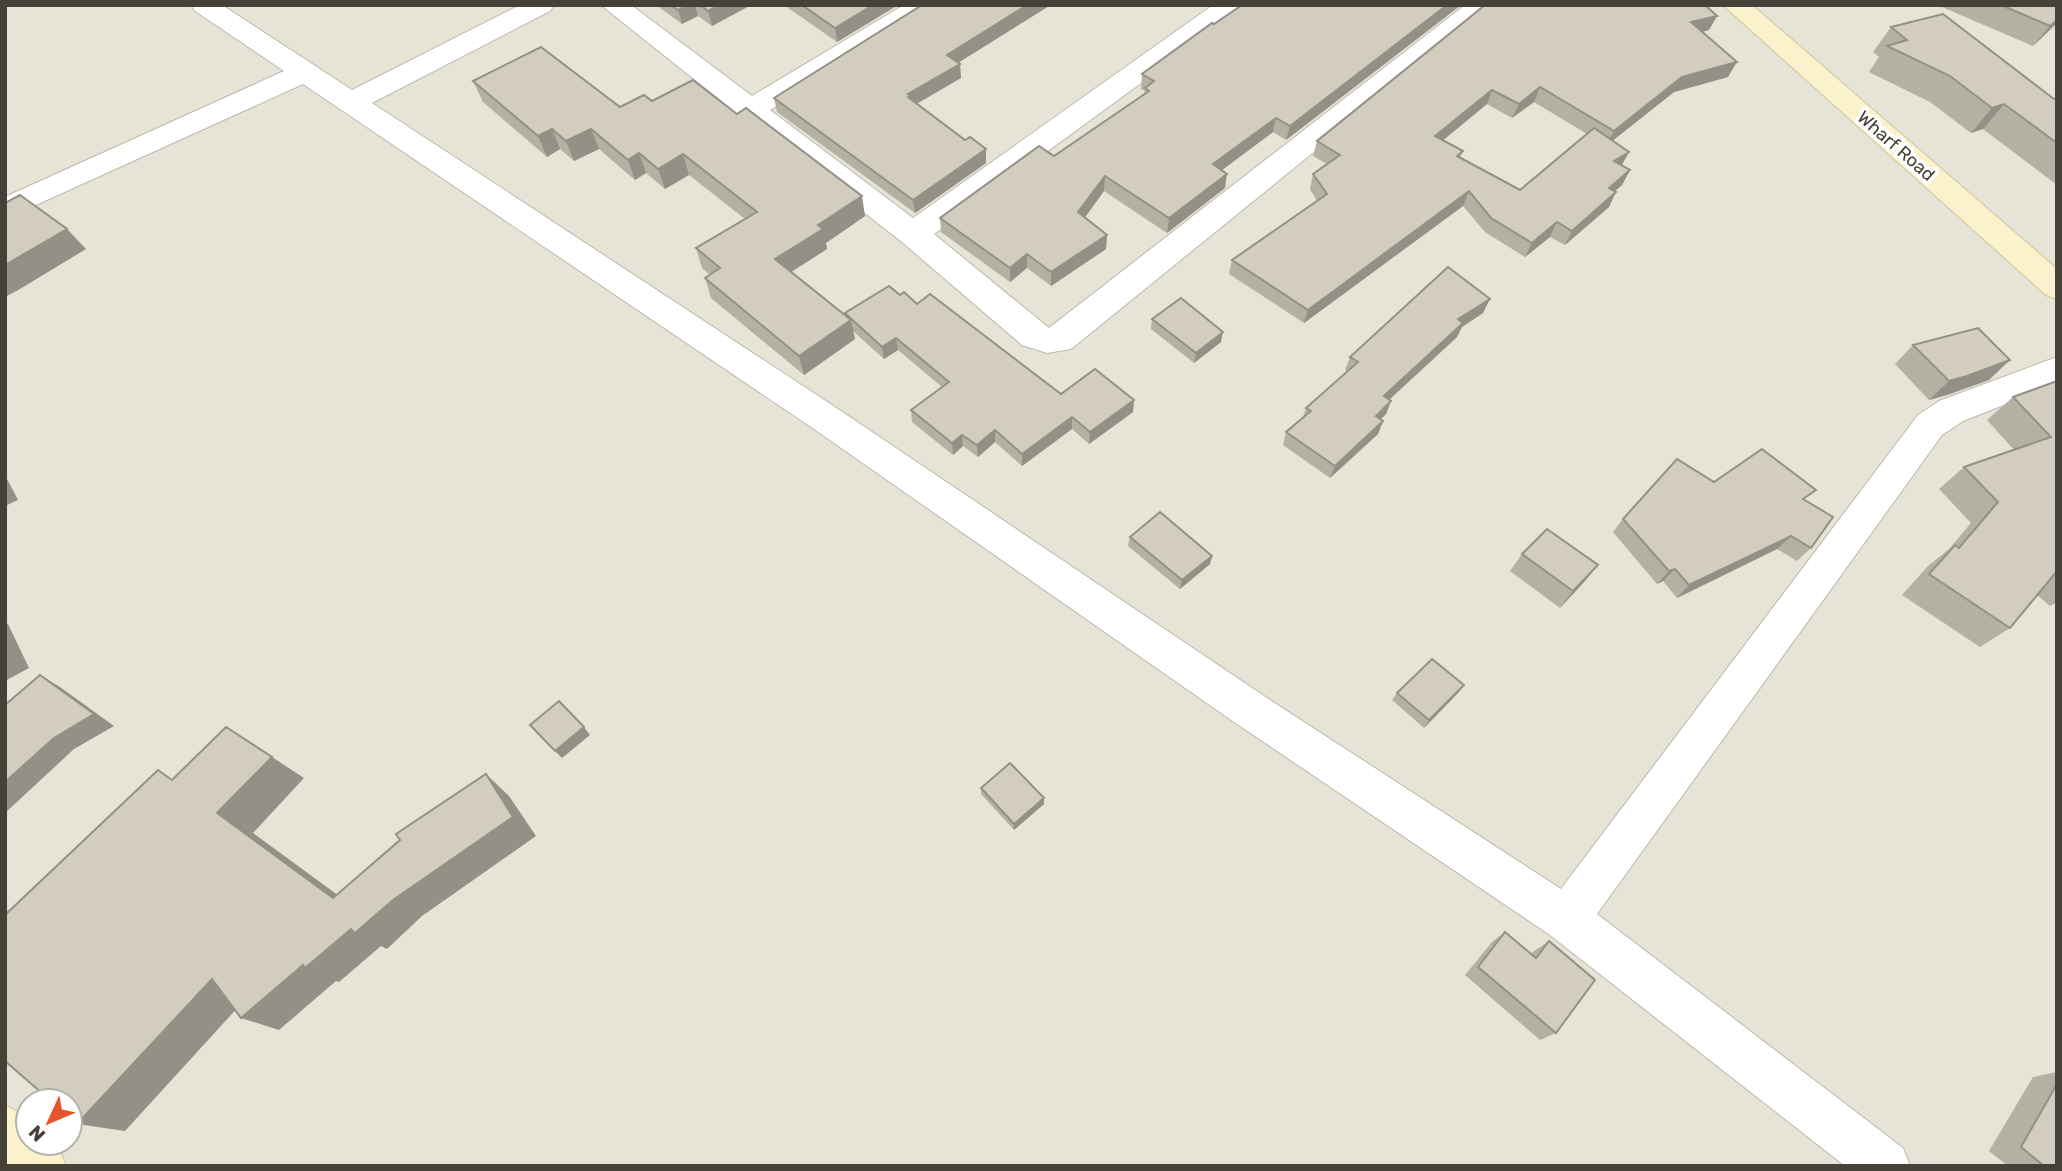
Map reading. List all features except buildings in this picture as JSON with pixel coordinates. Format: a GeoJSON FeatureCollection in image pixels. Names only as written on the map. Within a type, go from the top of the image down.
{"type":"FeatureCollection","features":[{"type":"Feature","properties":{"kind":"main road","name":"Wharf Road"},"geometry":{"type":"LineString","coordinates":[[1736,5],[2057,287]]}},
{"type":"Feature","properties":{"kind":"main road"},"geometry":{"type":"LineString","coordinates":[[5,1130],[41,1166]]}},
{"type":"Feature","properties":{"kind":"street"},"geometry":{"type":"LineString","coordinates":[[204,5],[826,419],[1249,709],[1566,919],[1885,1166]]}},
{"type":"Feature","properties":{"kind":"street"},"geometry":{"type":"LineString","coordinates":[[351,102],[541,5]]}},
{"type":"Feature","properties":{"kind":"street"},"geometry":{"type":"LineString","coordinates":[[614,5],[748,111],[913,234],[1034,336],[1047,341],[1059,340],[1482,5]]}},
{"type":"Feature","properties":{"kind":"street"},"geometry":{"type":"LineString","coordinates":[[913,234],[1231,5]]}},
{"type":"Feature","properties":{"kind":"street"},"geometry":{"type":"LineString","coordinates":[[748,111],[912,8]]}},
{"type":"Feature","properties":{"kind":"street"},"geometry":{"type":"LineString","coordinates":[[5,209],[305,72]]}},
{"type":"Feature","properties":{"kind":"street"},"geometry":{"type":"LineString","coordinates":[[1566,919],[1930,425],[1951,411],[2057,370]]}},
{"type":"Feature","properties":{"kind":"shaded area"},"geometry":{"type":"Polygon","coordinates":[[[5,5],[2057,5],[2057,1166],[5,1166],[5,5]]]}}]}
